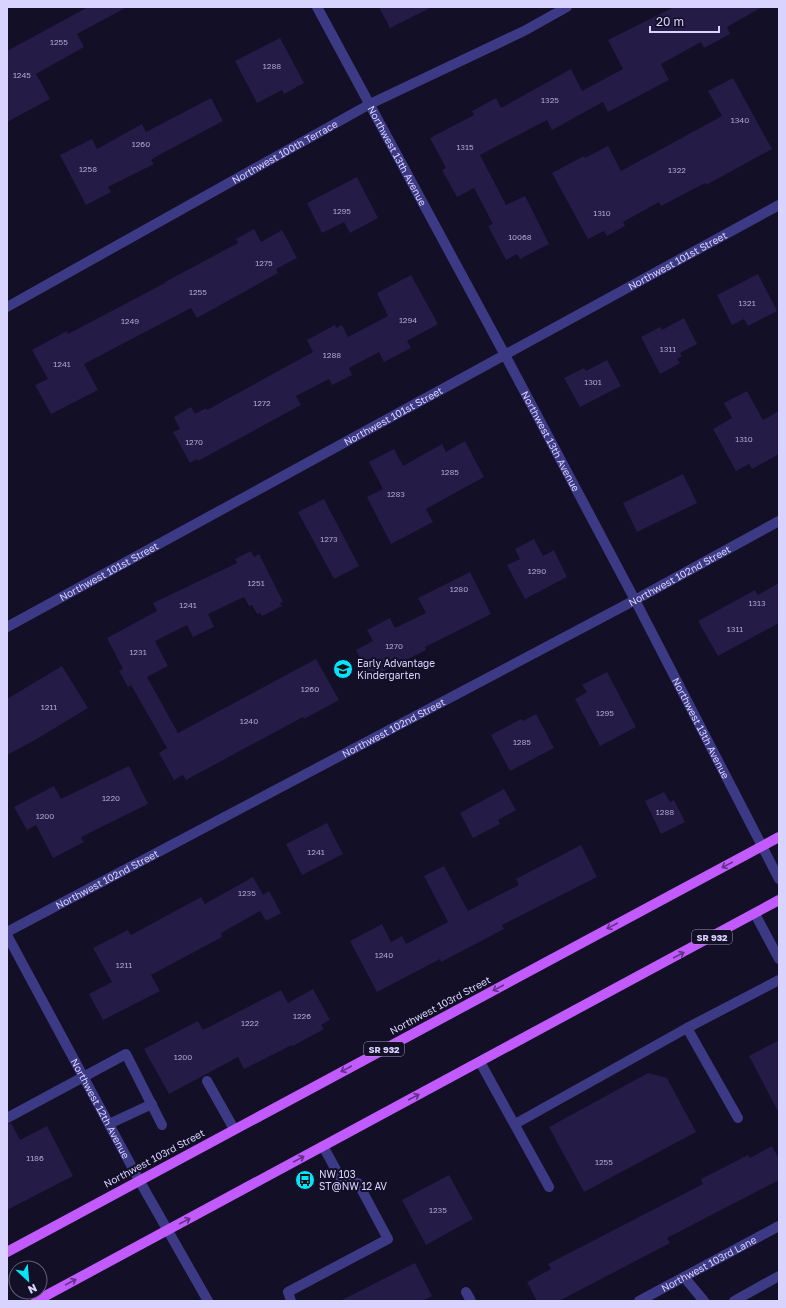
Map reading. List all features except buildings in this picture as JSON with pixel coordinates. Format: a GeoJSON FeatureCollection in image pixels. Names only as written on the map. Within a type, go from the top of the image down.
{"type":"FeatureCollection","features":[{"type":"Feature","properties":{"kind":"main road","name":"Northwest 103rd Street"},"geometry":{"type":"LineString","coordinates":[[7,1252],[779,837]]}},
{"type":"Feature","properties":{"kind":"main road","name":"SR 932"},"geometry":{"type":"LineString","coordinates":[[36,1301],[779,900]]}},
{"type":"Feature","properties":{"kind":"street","name":"Northwest 13th Avenue"},"geometry":{"type":"LineString","coordinates":[[317,7],[505,355],[635,600],[779,879]]}},
{"type":"Feature","properties":{"kind":"street","name":"Northwest 100th Terrace"},"geometry":{"type":"LineString","coordinates":[[7,307],[370,104],[524,30],[567,7]]}},
{"type":"Feature","properties":{"kind":"street","name":"Northwest 101st Street"},"geometry":{"type":"LineString","coordinates":[[7,627],[779,205]]}},
{"type":"Feature","properties":{"kind":"street","name":"Northwest 102nd Street"},"geometry":{"type":"LineString","coordinates":[[7,934],[635,600],[779,521]]}},
{"type":"Feature","properties":{"kind":"street"},"geometry":{"type":"LineString","coordinates":[[755,914],[779,959]]}},
{"type":"Feature","properties":{"kind":"street","name":"Northwest 12th Avenue"},"geometry":{"type":"LineString","coordinates":[[7,934],[139,1180],[208,1301]]}},
{"type":"Feature","properties":{"kind":"street"},"geometry":{"type":"LineString","coordinates":[[514,1124],[687,1028],[779,980]]}},
{"type":"Feature","properties":{"kind":"street"},"geometry":{"type":"LineString","coordinates":[[687,1028],[738,1118]]}},
{"type":"Feature","properties":{"kind":"street"},"geometry":{"type":"LineString","coordinates":[[7,1118],[126,1054],[162,1125]]}},
{"type":"Feature","properties":{"kind":"street"},"geometry":{"type":"LineString","coordinates":[[480,1062],[549,1187]]}},
{"type":"Feature","properties":{"kind":"street"},"geometry":{"type":"LineString","coordinates":[[207,1081],[234,1129]]}},
{"type":"Feature","properties":{"kind":"street"},"geometry":{"type":"LineString","coordinates":[[109,1124],[152,1104]]}},
{"type":"Feature","properties":{"kind":"street"},"geometry":{"type":"LineString","coordinates":[[291,1301],[288,1292],[388,1239],[358,1183],[342,1181],[323,1146]]}},
{"type":"Feature","properties":{"kind":"street","name":"Northwest 103rd Lane"},"geometry":{"type":"LineString","coordinates":[[639,1301],[779,1226]]}},
{"type":"Feature","properties":{"kind":"street"},"geometry":{"type":"LineString","coordinates":[[734,1301],[779,1276]]}},
{"type":"Feature","properties":{"kind":"street"},"geometry":{"type":"LineString","coordinates":[[684,1277],[704,1301]]}},
{"type":"Feature","properties":{"kind":"place","name":"Early Advantage Kindergarten"},"geometry":{"type":"Point","coordinates":[343,669]}},
{"type":"Feature","properties":{"kind":"place","name":"NW 103 ST@NW 12 AV"},"geometry":{"type":"Point","coordinates":[305,1180]}}]}
